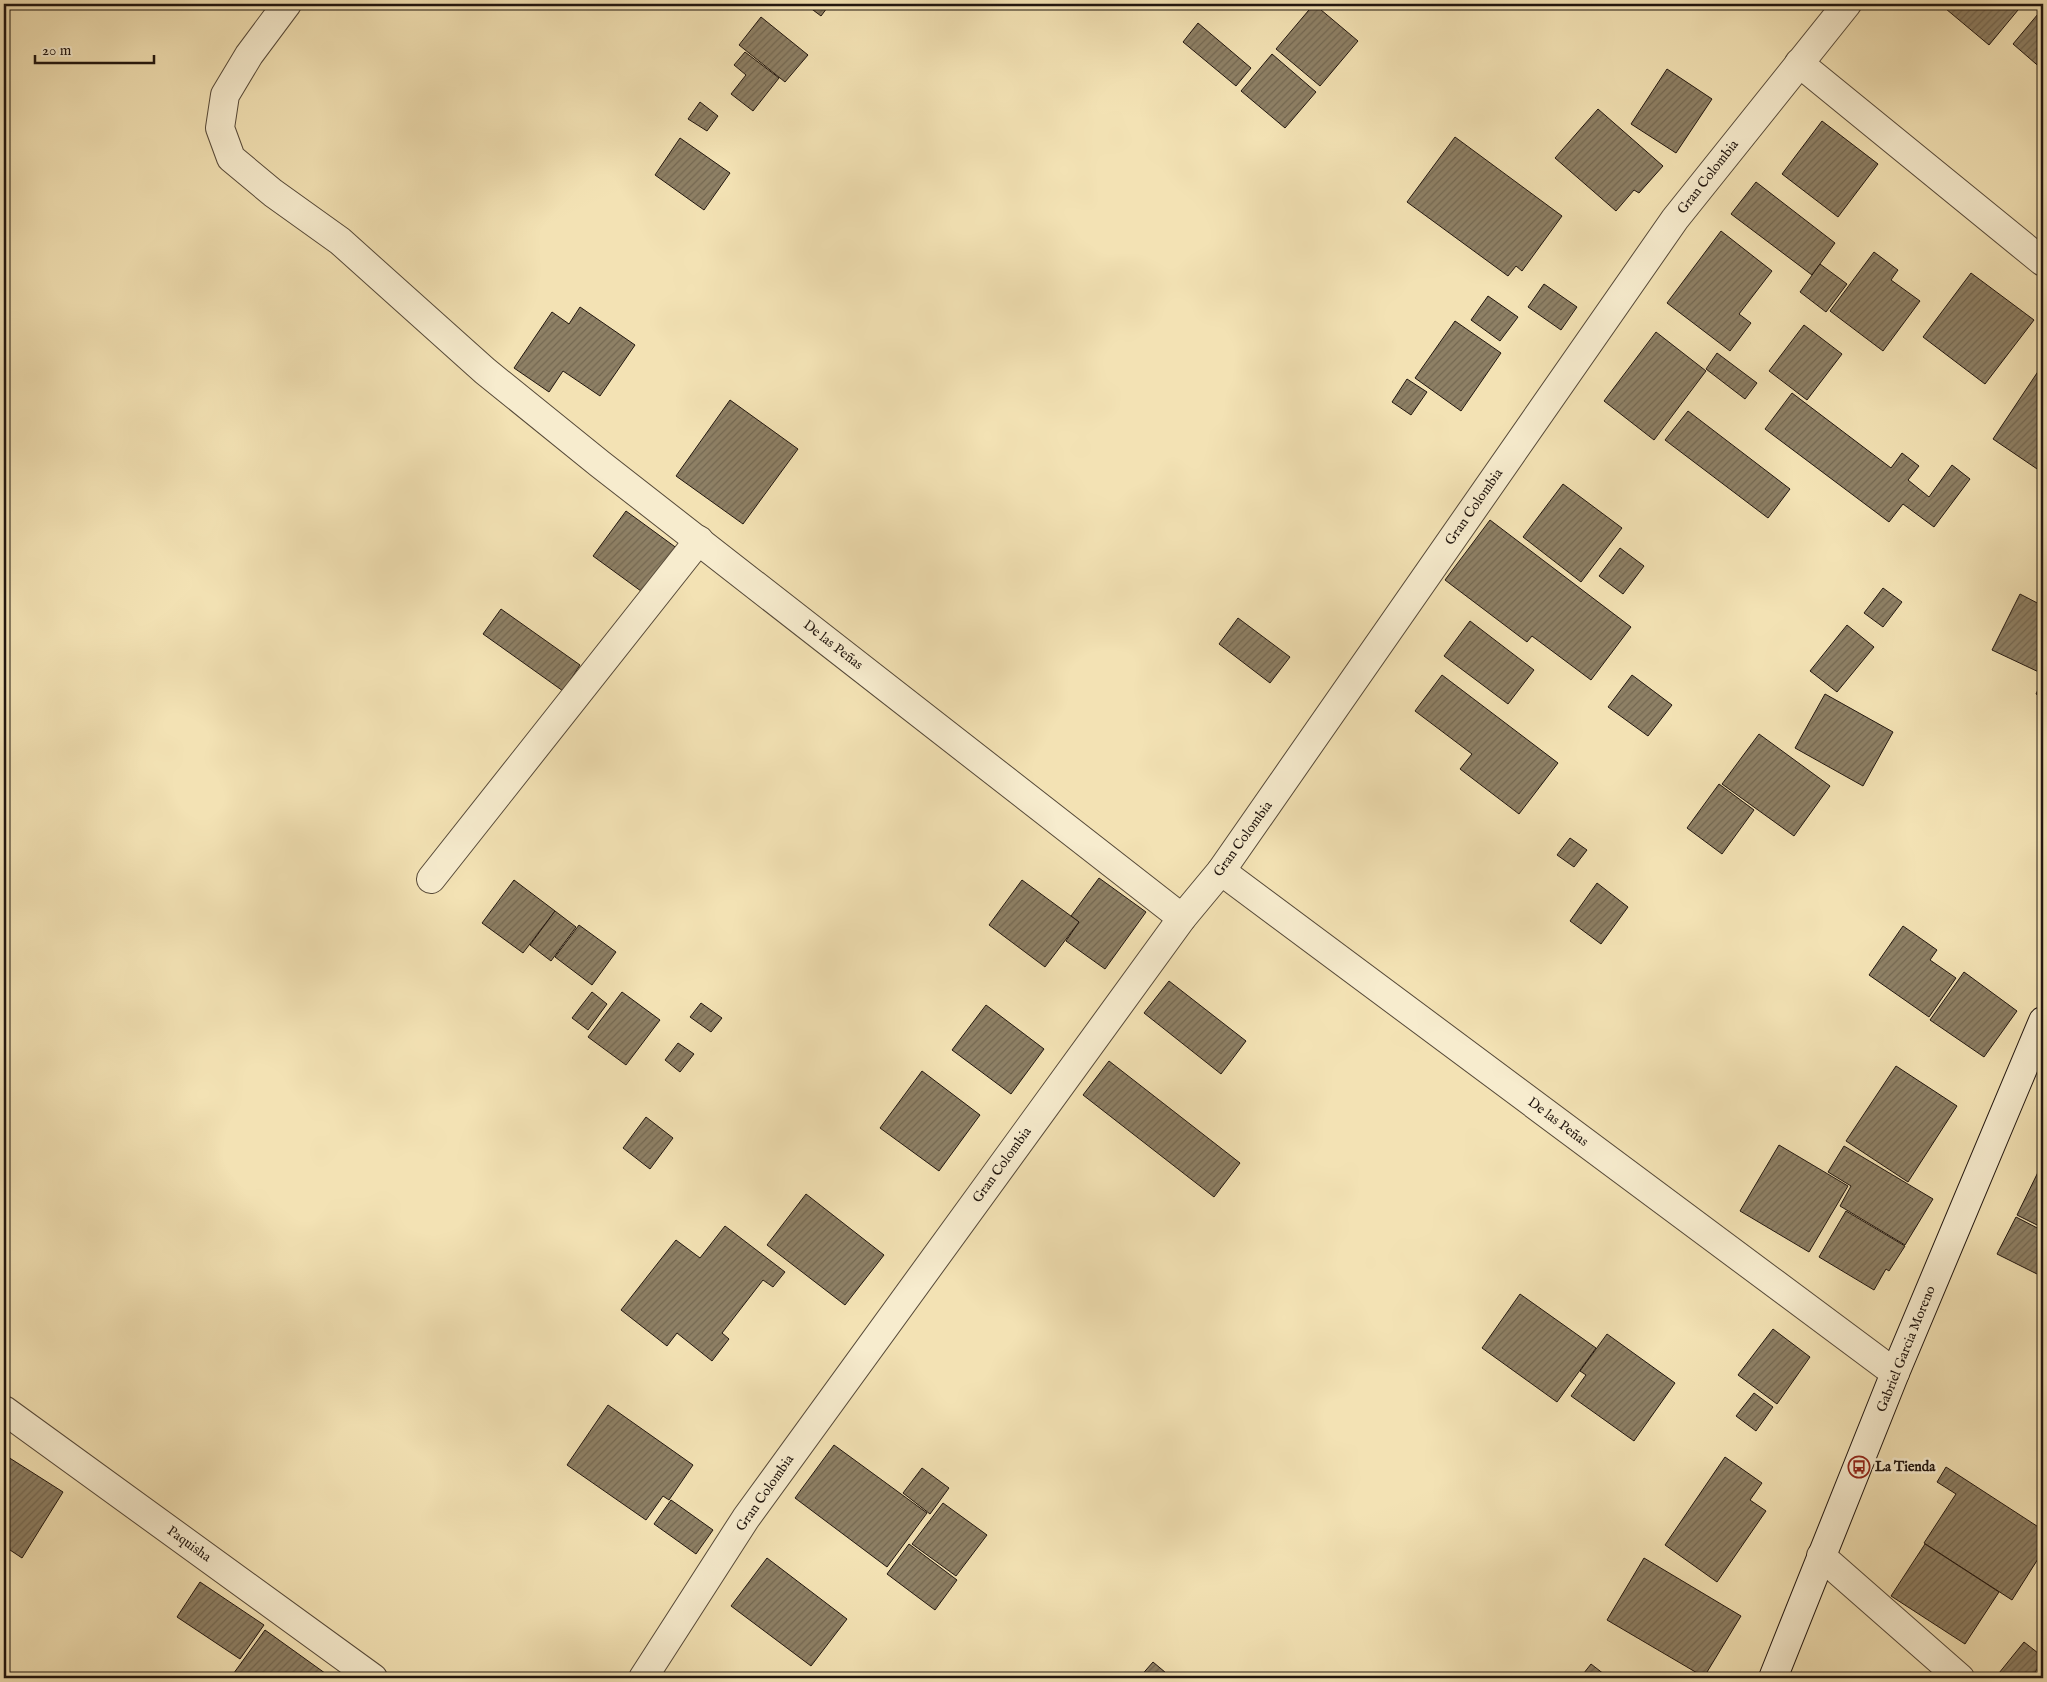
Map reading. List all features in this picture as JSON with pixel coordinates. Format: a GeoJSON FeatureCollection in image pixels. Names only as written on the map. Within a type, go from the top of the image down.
{"type":"FeatureCollection","features":[{"type":"Feature","properties":{"kind":"street","name":"De las Peñas"},"geometry":{"type":"LineString","coordinates":[[287,4],[249,55],[224,95],[220,128],[231,158],[273,193],[340,241],[485,371],[600,464],[1182,918]]}},
{"type":"Feature","properties":{"kind":"street","name":"Gran Colombia"},"geometry":{"type":"LineString","coordinates":[[643,1678],[746,1518],[1182,918],[1222,870],[1675,219],[1847,4]]}},
{"type":"Feature","properties":{"kind":"street"},"geometry":{"type":"LineString","coordinates":[[1799,63],[2043,262]]}},
{"type":"Feature","properties":{"kind":"street"},"geometry":{"type":"LineString","coordinates":[[431,879],[699,540]]}},
{"type":"Feature","properties":{"kind":"street","name":"De las Peñas"},"geometry":{"type":"LineString","coordinates":[[1222,870],[1895,1373]]}},
{"type":"Feature","properties":{"kind":"street","name":"Gabriel Garcia Moreno"},"geometry":{"type":"LineString","coordinates":[[1773,1678],[1895,1373],[2041,1037]]}},
{"type":"Feature","properties":{"kind":"street","name":"Paquisha"},"geometry":{"type":"LineString","coordinates":[[4,1410],[373,1678]]}},
{"type":"Feature","properties":{"kind":"street"},"geometry":{"type":"LineString","coordinates":[[1821,1556],[1960,1678]]}},
{"type":"Feature","properties":{"kind":"building"},"geometry":{"type":"Polygon","coordinates":[[[805,4],[830,4],[821,16],[805,4]]]}},
{"type":"Feature","properties":{"kind":"building"},"geometry":{"type":"Polygon","coordinates":[[[1314,4],[1358,41],[1320,86],[1276,49],[1314,4]]]}},
{"type":"Feature","properties":{"kind":"building"},"geometry":{"type":"Polygon","coordinates":[[[1951,4],[2023,4],[1989,45],[1946,9],[1951,4]]]}},
{"type":"Feature","properties":{"kind":"building"},"geometry":{"type":"Polygon","coordinates":[[[2043,8],[2043,70],[2013,44],[2043,8]]]}},
{"type":"Feature","properties":{"kind":"building"},"geometry":{"type":"Polygon","coordinates":[[[761,17],[808,55],[785,82],[739,45],[761,17]]]}},
{"type":"Feature","properties":{"kind":"building"},"geometry":{"type":"Polygon","coordinates":[[[1198,23],[1251,68],[1236,86],[1183,42],[1198,23]]]}},
{"type":"Feature","properties":{"kind":"building"},"geometry":{"type":"Polygon","coordinates":[[[745,52],[779,78],[753,111],[731,94],[746,75],[734,65],[745,52]]]}},
{"type":"Feature","properties":{"kind":"building"},"geometry":{"type":"Polygon","coordinates":[[[1272,54],[1316,92],[1285,128],[1241,91],[1272,54]]]}},
{"type":"Feature","properties":{"kind":"building"},"geometry":{"type":"Polygon","coordinates":[[[1667,69],[1712,99],[1676,153],[1631,124],[1667,69]]]}},
{"type":"Feature","properties":{"kind":"building"},"geometry":{"type":"Polygon","coordinates":[[[700,102],[718,116],[707,131],[688,119],[700,102]]]}},
{"type":"Feature","properties":{"kind":"building"},"geometry":{"type":"Polygon","coordinates":[[[1598,109],[1663,166],[1639,193],[1634,190],[1616,211],[1555,158],[1598,109]]]}},
{"type":"Feature","properties":{"kind":"building"},"geometry":{"type":"Polygon","coordinates":[[[1822,121],[1878,164],[1838,217],[1782,174],[1822,121]]]}},
{"type":"Feature","properties":{"kind":"building"},"geometry":{"type":"Polygon","coordinates":[[[1455,137],[1562,216],[1522,271],[1516,266],[1508,276],[1407,202],[1455,137]]]}},
{"type":"Feature","properties":{"kind":"building"},"geometry":{"type":"Polygon","coordinates":[[[680,138],[730,173],[704,210],[655,175],[680,138]]]}},
{"type":"Feature","properties":{"kind":"building"},"geometry":{"type":"Polygon","coordinates":[[[1756,182],[1835,243],[1812,275],[1731,214],[1756,182]]]}},
{"type":"Feature","properties":{"kind":"building"},"geometry":{"type":"Polygon","coordinates":[[[1721,231],[1772,271],[1739,314],[1751,323],[1730,351],[1667,303],[1721,231]]]}},
{"type":"Feature","properties":{"kind":"building"},"geometry":{"type":"Polygon","coordinates":[[[1874,252],[1898,270],[1891,280],[1920,301],[1883,351],[1830,311],[1874,252]]]}},
{"type":"Feature","properties":{"kind":"building"},"geometry":{"type":"Polygon","coordinates":[[[1820,264],[1847,284],[1826,312],[1800,292],[1820,264]]]}},
{"type":"Feature","properties":{"kind":"building"},"geometry":{"type":"Polygon","coordinates":[[[1971,273],[2034,320],[1985,384],[1923,337],[1971,273]]]}},
{"type":"Feature","properties":{"kind":"building"},"geometry":{"type":"Polygon","coordinates":[[[1544,284],[1577,307],[1561,330],[1528,307],[1544,284]]]}},
{"type":"Feature","properties":{"kind":"building"},"geometry":{"type":"Polygon","coordinates":[[[1488,296],[1518,317],[1500,341],[1471,320],[1488,296]]]}},
{"type":"Feature","properties":{"kind":"building"},"geometry":{"type":"Polygon","coordinates":[[[580,307],[635,345],[600,396],[563,371],[549,392],[514,368],[552,312],[569,324],[580,307]]]}},
{"type":"Feature","properties":{"kind":"building"},"geometry":{"type":"Polygon","coordinates":[[[1455,321],[1501,353],[1461,411],[1415,378],[1455,321]]]}},
{"type":"Feature","properties":{"kind":"building"},"geometry":{"type":"Polygon","coordinates":[[[1804,325],[1842,354],[1807,400],[1769,371],[1804,325]]]}},
{"type":"Feature","properties":{"kind":"building"},"geometry":{"type":"Polygon","coordinates":[[[1656,332],[1706,371],[1654,440],[1604,401],[1656,332]]]}},
{"type":"Feature","properties":{"kind":"building"},"geometry":{"type":"Polygon","coordinates":[[[1717,353],[1757,383],[1745,399],[1706,369],[1717,353]]]}},
{"type":"Feature","properties":{"kind":"building"},"geometry":{"type":"Polygon","coordinates":[[[2043,364],[2043,473],[1993,439],[2043,364]]]}},
{"type":"Feature","properties":{"kind":"building"},"geometry":{"type":"Polygon","coordinates":[[[1407,379],[1427,392],[1411,415],[1392,402],[1407,379]]]}},
{"type":"Feature","properties":{"kind":"building"},"geometry":{"type":"Polygon","coordinates":[[[1792,393],[1891,468],[1902,453],[1919,466],[1908,480],[1929,497],[1952,465],[1970,479],[1934,527],[1903,504],[1889,522],[1765,429],[1792,393]]]}},
{"type":"Feature","properties":{"kind":"building"},"geometry":{"type":"Polygon","coordinates":[[[730,400],[798,449],[743,524],[676,476],[730,400]]]}},
{"type":"Feature","properties":{"kind":"building"},"geometry":{"type":"Polygon","coordinates":[[[1688,411],[1790,489],[1768,518],[1665,440],[1688,411]]]}},
{"type":"Feature","properties":{"kind":"building"},"geometry":{"type":"Polygon","coordinates":[[[1563,484],[1622,528],[1581,582],[1523,537],[1563,484]]]}},
{"type":"Feature","properties":{"kind":"building"},"geometry":{"type":"Polygon","coordinates":[[[626,511],[678,549],[645,594],[593,556],[626,511]]]}},
{"type":"Feature","properties":{"kind":"building"},"geometry":{"type":"Polygon","coordinates":[[[1490,520],[1631,627],[1591,680],[1532,636],[1527,642],[1445,580],[1490,520]]]}},
{"type":"Feature","properties":{"kind":"building"},"geometry":{"type":"Polygon","coordinates":[[[1620,548],[1644,566],[1623,594],[1599,576],[1620,548]]]}},
{"type":"Feature","properties":{"kind":"building"},"geometry":{"type":"Polygon","coordinates":[[[1883,588],[1902,602],[1883,627],[1864,613],[1883,588]]]}},
{"type":"Feature","properties":{"kind":"building"},"geometry":{"type":"Polygon","coordinates":[[[2020,594],[2043,606],[2043,674],[1992,650],[2020,594]]]}},
{"type":"Feature","properties":{"kind":"building"},"geometry":{"type":"Polygon","coordinates":[[[501,609],[580,665],[563,691],[483,634],[501,609]]]}},
{"type":"Feature","properties":{"kind":"building"},"geometry":{"type":"Polygon","coordinates":[[[1238,618],[1290,657],[1270,683],[1219,644],[1238,618]]]}},
{"type":"Feature","properties":{"kind":"building"},"geometry":{"type":"Polygon","coordinates":[[[1470,621],[1534,670],[1508,704],[1444,656],[1470,621]]]}},
{"type":"Feature","properties":{"kind":"building"},"geometry":{"type":"Polygon","coordinates":[[[1847,625],[1874,647],[1837,692],[1810,671],[1847,625]]]}},
{"type":"Feature","properties":{"kind":"building"},"geometry":{"type":"Polygon","coordinates":[[[1442,675],[1558,763],[1519,814],[1460,769],[1472,754],[1415,711],[1442,675]]]}},
{"type":"Feature","properties":{"kind":"building"},"geometry":{"type":"Polygon","coordinates":[[[1632,675],[1672,705],[1648,736],[1608,707],[1632,675]]]}},
{"type":"Feature","properties":{"kind":"building"},"geometry":{"type":"Polygon","coordinates":[[[2043,679],[2043,698],[2036,694],[2043,679]]]}},
{"type":"Feature","properties":{"kind":"building"},"geometry":{"type":"Polygon","coordinates":[[[1825,694],[1893,732],[1863,786],[1795,748],[1825,694]]]}},
{"type":"Feature","properties":{"kind":"building"},"geometry":{"type":"Polygon","coordinates":[[[1759,734],[1830,786],[1794,836],[1722,784],[1759,734]]]}},
{"type":"Feature","properties":{"kind":"building"},"geometry":{"type":"Polygon","coordinates":[[[1719,784],[1754,810],[1722,854],[1687,828],[1719,784]]]}},
{"type":"Feature","properties":{"kind":"building"},"geometry":{"type":"Polygon","coordinates":[[[1570,838],[1587,850],[1574,867],[1557,855],[1570,838]]]}},
{"type":"Feature","properties":{"kind":"building"},"geometry":{"type":"Polygon","coordinates":[[[1099,878],[1146,912],[1105,969],[1066,941],[1079,922],[1071,916],[1099,878]]]}},
{"type":"Feature","properties":{"kind":"building"},"geometry":{"type":"Polygon","coordinates":[[[514,880],[555,911],[523,953],[482,923],[514,880]]]}},
{"type":"Feature","properties":{"kind":"building"},"geometry":{"type":"Polygon","coordinates":[[[1022,880],[1079,922],[1045,967],[989,925],[1022,880]]]}},
{"type":"Feature","properties":{"kind":"building"},"geometry":{"type":"Polygon","coordinates":[[[1597,883],[1628,907],[1601,944],[1570,921],[1597,883]]]}},
{"type":"Feature","properties":{"kind":"building"},"geometry":{"type":"Polygon","coordinates":[[[555,911],[576,927],[551,961],[530,945],[555,911]]]}},
{"type":"Feature","properties":{"kind":"building"},"geometry":{"type":"Polygon","coordinates":[[[579,925],[616,952],[592,985],[555,957],[579,925]]]}},
{"type":"Feature","properties":{"kind":"building"},"geometry":{"type":"Polygon","coordinates":[[[1903,926],[1937,950],[1930,960],[1956,978],[1929,1017],[1869,975],[1903,926]]]}},
{"type":"Feature","properties":{"kind":"building"},"geometry":{"type":"Polygon","coordinates":[[[1964,972],[2017,1011],[1984,1057],[1930,1020],[1964,972]]]}},
{"type":"Feature","properties":{"kind":"building"},"geometry":{"type":"Polygon","coordinates":[[[1169,981],[1246,1041],[1221,1074],[1144,1013],[1169,981]]]}},
{"type":"Feature","properties":{"kind":"building"},"geometry":{"type":"Polygon","coordinates":[[[592,992],[607,1004],[588,1030],[572,1018],[592,992]]]}},
{"type":"Feature","properties":{"kind":"building"},"geometry":{"type":"Polygon","coordinates":[[[622,992],[660,1020],[626,1065],[588,1037],[622,992]]]}},
{"type":"Feature","properties":{"kind":"building"},"geometry":{"type":"Polygon","coordinates":[[[701,1003],[722,1018],[711,1032],[690,1017],[701,1003]]]}},
{"type":"Feature","properties":{"kind":"building"},"geometry":{"type":"Polygon","coordinates":[[[986,1005],[1044,1049],[1011,1094],[952,1050],[986,1005]]]}},
{"type":"Feature","properties":{"kind":"building"},"geometry":{"type":"Polygon","coordinates":[[[678,1043],[694,1054],[680,1072],[665,1060],[678,1043]]]}},
{"type":"Feature","properties":{"kind":"building"},"geometry":{"type":"Polygon","coordinates":[[[1109,1061],[1240,1163],[1214,1197],[1083,1095],[1109,1061]]]}},
{"type":"Feature","properties":{"kind":"building"},"geometry":{"type":"Polygon","coordinates":[[[1896,1066],[1957,1106],[1908,1182],[1846,1141],[1896,1066]]]}},
{"type":"Feature","properties":{"kind":"building"},"geometry":{"type":"Polygon","coordinates":[[[922,1071],[980,1115],[939,1171],[880,1128],[922,1071]]]}},
{"type":"Feature","properties":{"kind":"building"},"geometry":{"type":"Polygon","coordinates":[[[646,1117],[673,1138],[650,1169],[623,1148],[646,1117]]]}},
{"type":"Feature","properties":{"kind":"building"},"geometry":{"type":"Polygon","coordinates":[[[1779,1145],[1848,1186],[1809,1252],[1740,1211],[1779,1145]]]}},
{"type":"Feature","properties":{"kind":"building"},"geometry":{"type":"Polygon","coordinates":[[[1844,1146],[1933,1199],[1905,1245],[1840,1206],[1851,1186],[1828,1172],[1844,1146]]]}},
{"type":"Feature","properties":{"kind":"building"},"geometry":{"type":"Polygon","coordinates":[[[2043,1162],[2043,1228],[2017,1215],[2043,1162]]]}},
{"type":"Feature","properties":{"kind":"building"},"geometry":{"type":"Polygon","coordinates":[[[806,1194],[884,1255],[845,1305],[767,1245],[806,1194]]]}},
{"type":"Feature","properties":{"kind":"building"},"geometry":{"type":"Polygon","coordinates":[[[1846,1211],[1905,1246],[1889,1271],[1886,1269],[1874,1290],[1819,1257],[1846,1211]]]}},
{"type":"Feature","properties":{"kind":"building"},"geometry":{"type":"Polygon","coordinates":[[[2016,1217],[2043,1231],[2043,1277],[1997,1254],[2016,1217]]]}},
{"type":"Feature","properties":{"kind":"building"},"geometry":{"type":"Polygon","coordinates":[[[725,1226],[785,1272],[773,1287],[763,1280],[722,1333],[729,1339],[712,1361],[677,1333],[667,1346],[621,1310],[676,1240],[700,1258],[725,1226]]]}},
{"type":"Feature","properties":{"kind":"building"},"geometry":{"type":"Polygon","coordinates":[[[1520,1294],[1596,1348],[1557,1402],[1482,1348],[1520,1294]]]}},
{"type":"Feature","properties":{"kind":"building"},"geometry":{"type":"Polygon","coordinates":[[[1773,1329],[1810,1357],[1777,1404],[1738,1375],[1773,1329]]]}},
{"type":"Feature","properties":{"kind":"building"},"geometry":{"type":"Polygon","coordinates":[[[1607,1334],[1675,1383],[1634,1441],[1571,1396],[1586,1375],[1580,1371],[1607,1334]]]}},
{"type":"Feature","properties":{"kind":"building"},"geometry":{"type":"Polygon","coordinates":[[[1754,1393],[1773,1407],[1756,1431],[1736,1416],[1754,1393]]]}},
{"type":"Feature","properties":{"kind":"building"},"geometry":{"type":"Polygon","coordinates":[[[608,1405],[693,1465],[669,1500],[663,1496],[646,1520],[567,1465],[608,1405]]]}},
{"type":"Feature","properties":{"kind":"building"},"geometry":{"type":"Polygon","coordinates":[[[834,1445],[927,1513],[887,1567],[795,1498],[834,1445]]]}},
{"type":"Feature","properties":{"kind":"building"},"geometry":{"type":"Polygon","coordinates":[[[8,1457],[63,1492],[22,1558],[4,1546],[4,1464],[8,1457]]]}},
{"type":"Feature","properties":{"kind":"building"},"geometry":{"type":"Polygon","coordinates":[[[1725,1457],[1762,1483],[1750,1500],[1766,1511],[1717,1582],[1665,1545],[1725,1457]]]}},
{"type":"Feature","properties":{"kind":"building"},"geometry":{"type":"Polygon","coordinates":[[[1946,1467],[2043,1530],[2043,1551],[2012,1600],[1924,1543],[1956,1494],[1937,1482],[1946,1467]]]}},
{"type":"Feature","properties":{"kind":"building"},"geometry":{"type":"Polygon","coordinates":[[[922,1468],[949,1488],[930,1514],[903,1493],[922,1468]]]}},
{"type":"Feature","properties":{"kind":"building"},"geometry":{"type":"Polygon","coordinates":[[[671,1500],[713,1530],[696,1554],[654,1524],[671,1500]]]}},
{"type":"Feature","properties":{"kind":"building"},"geometry":{"type":"Polygon","coordinates":[[[943,1503],[987,1535],[956,1576],[912,1544],[943,1503]]]}},
{"type":"Feature","properties":{"kind":"building"},"geometry":{"type":"Polygon","coordinates":[[[909,1544],[957,1580],[935,1610],[887,1574],[909,1544]]]}},
{"type":"Feature","properties":{"kind":"building"},"geometry":{"type":"Polygon","coordinates":[[[1925,1544],[1999,1592],[1965,1644],[1891,1596],[1925,1544]]]}},
{"type":"Feature","properties":{"kind":"building"},"geometry":{"type":"Polygon","coordinates":[[[767,1558],[847,1619],[811,1666],[731,1606],[767,1558]]]}},
{"type":"Feature","properties":{"kind":"building"},"geometry":{"type":"Polygon","coordinates":[[[1644,1558],[1741,1616],[1704,1677],[1607,1620],[1644,1558]]]}},
{"type":"Feature","properties":{"kind":"building"},"geometry":{"type":"Polygon","coordinates":[[[200,1582],[264,1625],[240,1659],[177,1617],[200,1582]]]}},
{"type":"Feature","properties":{"kind":"building"},"geometry":{"type":"Polygon","coordinates":[[[265,1630],[329,1676],[328,1678],[231,1677],[265,1630]]]}},
{"type":"Feature","properties":{"kind":"building"},"geometry":{"type":"Polygon","coordinates":[[[2024,1642],[2043,1657],[2043,1662],[2030,1678],[2006,1678],[1999,1673],[2024,1642]]]}},
{"type":"Feature","properties":{"kind":"building"},"geometry":{"type":"Polygon","coordinates":[[[1153,1662],[1172,1678],[1139,1678],[1153,1662]]]}},
{"type":"Feature","properties":{"kind":"building"},"geometry":{"type":"Polygon","coordinates":[[[1591,1664],[1609,1678],[1580,1678],[1591,1664]]]}},
{"type":"Feature","properties":{"kind":"place","name":"La Tienda"},"geometry":{"type":"Point","coordinates":[1859,1467]}}]}
